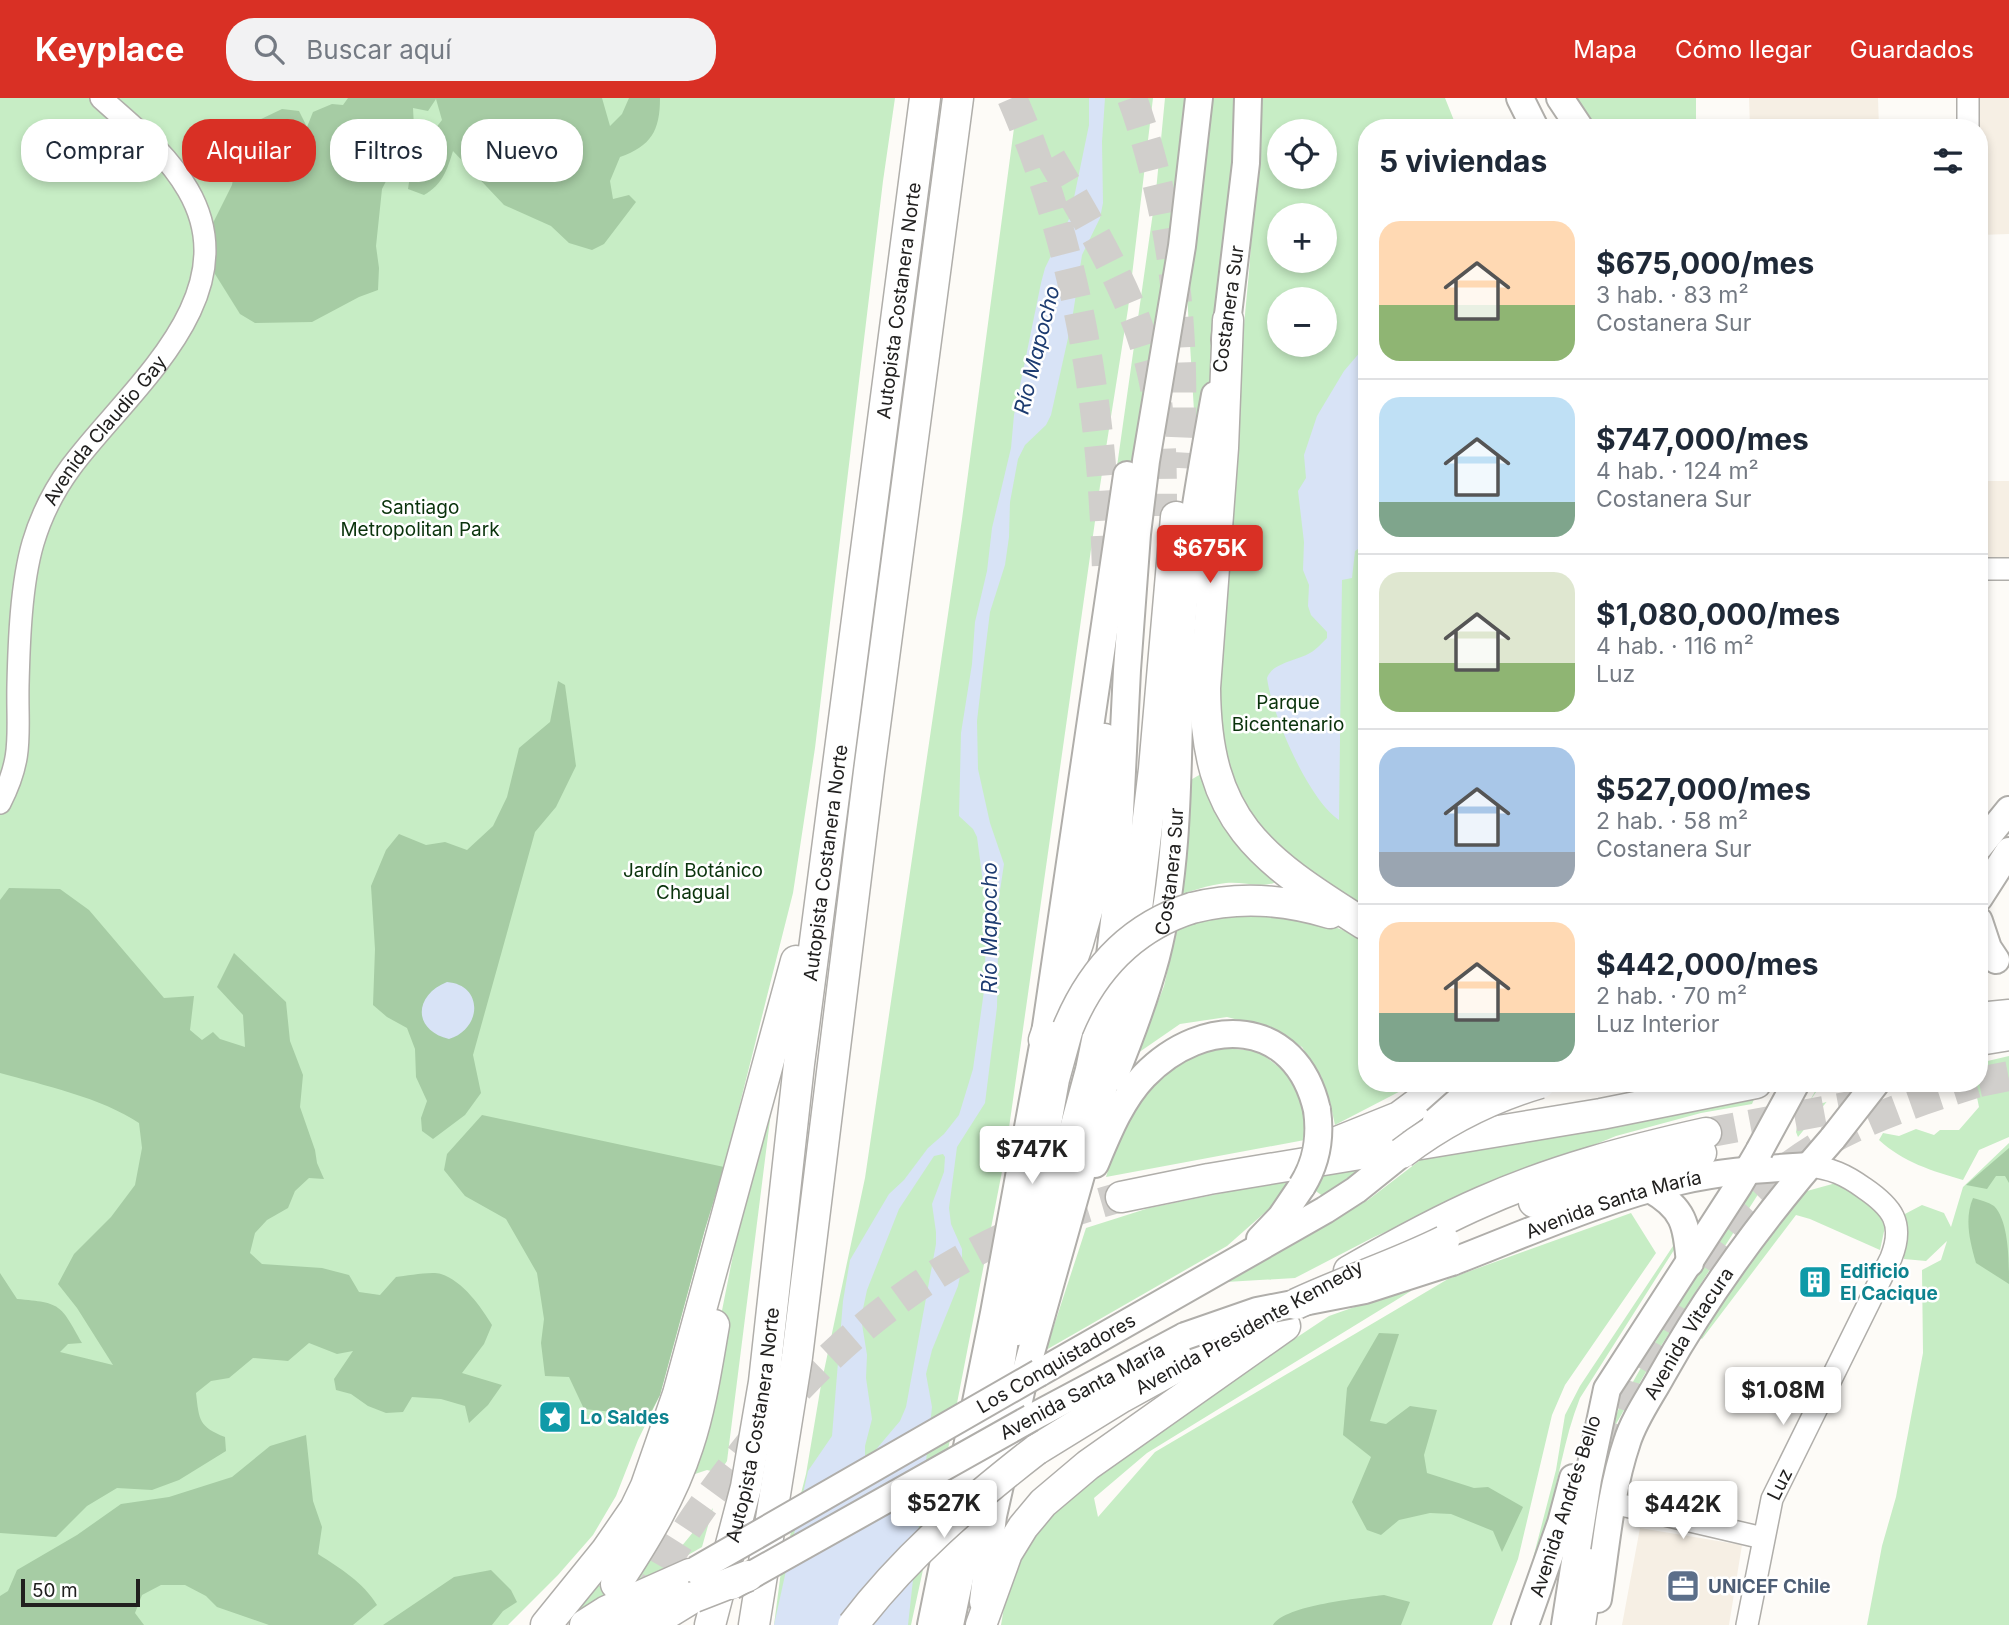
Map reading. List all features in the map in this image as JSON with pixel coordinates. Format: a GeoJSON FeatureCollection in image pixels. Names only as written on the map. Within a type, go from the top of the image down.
{"type":"FeatureCollection","features":[{"type":"Feature","properties":{"kind":"highway","name":"Autopista Costanera Norte"},"geometry":{"type":"LineString","coordinates":[[697,1595],[746,1487],[764,1382],[799,1064],[925,98]]}},
{"type":"Feature","properties":{"kind":"highway","name":"Autopista Costanera Norte"},"geometry":{"type":"LineString","coordinates":[[754,1625],[797,1357],[869,771],[958,98]]}},
{"type":"Feature","properties":{"kind":"highway"},"geometry":{"type":"LineString","coordinates":[[1228,320],[1223,448],[1205,688],[1206,718],[1213,763],[1225,800],[1246,833],[1300,884],[1358,919]]}},
{"type":"Feature","properties":{"kind":"highway"},"geometry":{"type":"LineString","coordinates":[[1085,1156],[1133,941],[1154,769],[1169,517],[1146,702],[1115,913]]}},
{"type":"Feature","properties":{"kind":"highway"},"geometry":{"type":"LineString","coordinates":[[976,1455],[1036,1179],[1052,1090],[1056,1034],[1088,904],[1104,739]]}},
{"type":"Feature","properties":{"kind":"highway"},"geometry":{"type":"LineString","coordinates":[[545,1625],[606,1551],[635,1509],[646,1486],[678,1394],[825,860]]}},
{"type":"Feature","properties":{"kind":"highway"},"geometry":{"type":"LineString","coordinates":[[1056,1034],[1116,952],[1154,923],[1192,908],[1231,900],[1274,901],[1304,906],[1358,922]]}},
{"type":"Feature","properties":{"kind":"highway"},"geometry":{"type":"LineString","coordinates":[[1988,1017],[2009,1015]]}},
{"type":"Feature","properties":{"kind":"highway"},"geometry":{"type":"LineString","coordinates":[[1988,1038],[2009,1035]]}},
{"type":"Feature","properties":{"kind":"highway"},"geometry":{"type":"LineString","coordinates":[[1209,1179],[1306,1153],[1373,1129],[1412,1109],[1433,1092]]}},
{"type":"Feature","properties":{"kind":"highway"},"geometry":{"type":"LineString","coordinates":[[1402,1153],[1424,1136],[1472,1108],[1513,1092]]}},
{"type":"Feature","properties":{"kind":"highway"},"geometry":{"type":"LineString","coordinates":[[1121,1197],[1209,1179],[1501,1132],[1709,1092]]}},
{"type":"Feature","properties":{"kind":"highway","name":"Avenida Presidente Kennedy"},"geometry":{"type":"LineString","coordinates":[[853,1625],[921,1547],[985,1490],[1036,1450],[1122,1397],[1398,1243],[1471,1207],[1530,1182],[1635,1149],[1708,1142],[1526,1205],[1448,1251]]}},
{"type":"Feature","properties":{"kind":"highway"},"geometry":{"type":"LineString","coordinates":[[616,1584],[657,1518],[679,1471],[694,1428],[718,1307],[736,1179]]}},
{"type":"Feature","properties":{"kind":"highway"},"geometry":{"type":"LineString","coordinates":[[981,1625],[995,1582],[1013,1542],[1052,1494],[1088,1465],[1398,1243]]}},
{"type":"Feature","properties":{"kind":"highway"},"geometry":{"type":"LineString","coordinates":[[1296,1304],[1354,1278],[1411,1257],[1448,1251]]}},
{"type":"Feature","properties":{"kind":"highway"},"geometry":{"type":"LineString","coordinates":[[736,1625],[774,1511]]}},
{"type":"Feature","properties":{"kind":"highway"},"geometry":{"type":"LineString","coordinates":[[1580,1625],[1583,1559]]}},
{"type":"Feature","properties":{"kind":"highway"},"geometry":{"type":"LineString","coordinates":[[585,1625],[607,1611],[697,1595],[748,1576]]}},
{"type":"Feature","properties":{"kind":"highway"},"geometry":{"type":"LineString","coordinates":[[648,1625],[697,1595]]}},
{"type":"Feature","properties":{"kind":"main road"},"geometry":{"type":"LineString","coordinates":[[950,1625],[998,1293],[1056,1034],[1112,570],[1188,98]]}},
{"type":"Feature","properties":{"kind":"main road"},"geometry":{"type":"LineString","coordinates":[[931,1625],[976,1455],[1035,1264],[1088,1070],[1107,981],[1115,913],[1127,670],[1137,534],[1146,461],[1182,246],[1198,128],[1199,98]]}},
{"type":"Feature","properties":{"kind":"main road","name":"Costanera Sur"},"geometry":{"type":"LineString","coordinates":[[981,1625],[993,1516],[1026,1374],[1085,1156],[1143,1000],[1157,955],[1164,916],[1175,810],[1187,571],[1198,488],[1228,320],[1246,163],[1248,98]]}},
{"type":"Feature","properties":{"kind":"main road"},"geometry":{"type":"LineString","coordinates":[[1520,98],[1530,119]]}},
{"type":"Feature","properties":{"kind":"main road"},"geometry":{"type":"LineString","coordinates":[[1560,98],[1574,119]]}},
{"type":"Feature","properties":{"kind":"main road"},"geometry":{"type":"LineString","coordinates":[[1988,836],[2009,810]]}},
{"type":"Feature","properties":{"kind":"main road"},"geometry":{"type":"LineString","coordinates":[[1988,884],[2009,851]]}},
{"type":"Feature","properties":{"kind":"main road"},"geometry":{"type":"LineString","coordinates":[[1068,1226],[1125,1101],[1143,1077],[1184,1044],[1207,1036],[1231,1034],[1251,1037],[1270,1044],[1286,1055],[1304,1075],[1313,1095],[1319,1130],[1312,1168],[1302,1186],[1268,1232],[1232,1264]]}},
{"type":"Feature","properties":{"kind":"main road","name":"Los Conquistadores"},"geometry":{"type":"LineString","coordinates":[[619,1625],[664,1590],[697,1595],[1038,1373],[1318,1215],[1356,1190],[1402,1153],[1469,1092]]}},
{"type":"Feature","properties":{"kind":"main road","name":"Avenida Vitacura"},"geometry":{"type":"LineString","coordinates":[[1565,1625],[1583,1559],[1597,1435],[1607,1389],[1690,1263],[1753,1161],[1791,1092]]}},
{"type":"Feature","properties":{"kind":"main road","name":"Avenida Vitacura"},"geometry":{"type":"LineString","coordinates":[[1594,1625],[1613,1503],[1627,1440],[1675,1352],[1760,1224],[1868,1092]]}},
{"type":"Feature","properties":{"kind":"main road","name":"Avenida Santa María"},"geometry":{"type":"LineString","coordinates":[[1448,1251],[1650,1189],[1753,1161],[1808,1166]]}},
{"type":"Feature","properties":{"kind":"main road"},"geometry":{"type":"LineString","coordinates":[[1650,1189],[1677,1208],[1684,1222],[1690,1263]]}},
{"type":"Feature","properties":{"kind":"main road","name":"Avenida Santa María"},"geometry":{"type":"LineString","coordinates":[[748,1576],[1031,1418],[1185,1336],[1233,1318],[1296,1304]]}},
{"type":"Feature","properties":{"kind":"main road","name":"Avenida Andrés Bello"},"geometry":{"type":"LineString","coordinates":[[1525,1625],[1564,1512],[1581,1447],[1607,1389]]}},
{"type":"Feature","properties":{"kind":"main road","name":"Avenida Andrés Bello"},"geometry":{"type":"LineString","coordinates":[[1549,1625],[1583,1559],[1627,1440]]}},
{"type":"Feature","properties":{"kind":"main road"},"geometry":{"type":"LineString","coordinates":[[673,1625],[697,1595]]}},
{"type":"Feature","properties":{"kind":"street","name":"Avenida Claudio Gay"},"geometry":{"type":"LineString","coordinates":[[0,803],[12,781],[18,760],[19,642],[29,563],[40,522],[71,467],[177,338],[191,311],[204,263],[205,244],[199,213],[189,191],[158,149],[102,98]]}},
{"type":"Feature","properties":{"kind":"street"},"geometry":{"type":"LineString","coordinates":[[1968,98],[1968,119]]}},
{"type":"Feature","properties":{"kind":"street"},"geometry":{"type":"LineString","coordinates":[[1988,569],[2009,569]]}},
{"type":"Feature","properties":{"kind":"street","name":"Luz"},"geometry":{"type":"LineString","coordinates":[[1747,1625],[1763,1538],[1777,1486],[1891,1258],[1896,1240],[1896,1223],[1884,1202],[1838,1171],[1808,1166]]}},
{"type":"Feature","properties":{"kind":"street"},"geometry":{"type":"LineString","coordinates":[[1613,1503],[1763,1538]]}},
{"type":"Feature","properties":{"kind":"shaded area"},"geometry":{"type":"Polygon","coordinates":[[[1749,98],[1878,98],[1879,119],[1750,119],[1749,98]]]}},
{"type":"Feature","properties":{"kind":"shaded area"},"geometry":{"type":"Polygon","coordinates":[[[1976,98],[2009,98],[2009,234],[1988,235],[1988,119],[1976,119],[1976,98]]]}},
{"type":"Feature","properties":{"kind":"shaded area"},"geometry":{"type":"Polygon","coordinates":[[[1988,481],[2009,481],[2009,566],[1988,565],[1988,481]]]}},
{"type":"Feature","properties":{"kind":"shaded area"},"geometry":{"type":"Polygon","coordinates":[[[1640,1528],[1742,1545],[1729,1625],[1622,1625],[1640,1528]]]}},
{"type":"Feature","properties":{"kind":"green space","name":"Santiago Metropolitan Park"},"geometry":{"type":"Polygon","coordinates":[[[0,98],[895,98],[815,748],[793,893],[724,1167],[660,1395],[638,1440],[616,1496],[593,1535],[508,1625],[0,1625],[0,98]]]}},
{"type":"Feature","properties":{"kind":"green space"},"geometry":{"type":"Polygon","coordinates":[[[348,98],[602,98],[610,126],[622,114],[629,98],[660,98],[658,120],[652,136],[639,148],[620,157],[610,181],[613,199],[629,195],[636,202],[604,244],[592,250],[569,243],[551,226],[504,205],[482,182],[583,182],[583,119],[461,119],[461,159],[453,151],[447,168],[447,119],[442,119],[436,99],[428,111],[413,108],[414,119],[330,119],[330,182],[386,182],[382,189],[376,246],[378,290],[312,322],[255,323],[240,314],[215,274],[213,223],[233,182],[316,182],[316,119],[310,119],[313,112],[332,104],[343,105],[348,98]]]}},
{"type":"Feature","properties":{"kind":"green space"},"geometry":{"type":"Polygon","coordinates":[[[1018,98],[1153,98],[1128,309],[1100,486],[1005,1156],[939,1496],[911,1625],[774,1625],[781,1571],[806,1474],[821,1385],[865,1178],[962,519],[1018,98]]]}},
{"type":"Feature","properties":{"kind":"green space"},"geometry":{"type":"Polygon","coordinates":[[[1165,98],[1194,98],[1145,434],[1106,544],[1156,191],[1165,98]]]}},
{"type":"Feature","properties":{"kind":"green space"},"geometry":{"type":"Polygon","coordinates":[[[1213,98],[1239,98],[1223,320],[1188,511],[1194,411],[1187,294],[1213,98]]]}},
{"type":"Feature","properties":{"kind":"green space","name":"Parque Bicentenario"},"geometry":{"type":"Polygon","coordinates":[[[1256,98],[1445,98],[1453,119],[1358,119],[1358,902],[1296,869],[1227,787],[1214,642],[1249,272],[1257,161],[1256,98]]]}},
{"type":"Feature","properties":{"kind":"green space"},"geometry":{"type":"Polygon","coordinates":[[[1575,98],[1696,98],[1696,119],[1589,119],[1575,98]]]}},
{"type":"Feature","properties":{"kind":"green space"},"geometry":{"type":"Polygon","coordinates":[[[282,109],[299,111],[303,119],[261,119],[282,109]]]}},
{"type":"Feature","properties":{"kind":"green space"},"geometry":{"type":"Polygon","coordinates":[[[409,182],[439,182],[424,195],[408,189],[409,182]]]}},
{"type":"Feature","properties":{"kind":"green space"},"geometry":{"type":"Polygon","coordinates":[[[558,681],[565,685],[576,766],[556,807],[535,832],[473,1055],[481,1093],[465,1115],[433,1139],[422,1131],[421,1118],[427,1101],[416,1077],[415,1049],[407,1028],[373,1005],[375,949],[371,886],[386,850],[399,834],[426,845],[445,842],[467,850],[493,826],[507,797],[519,748],[550,722],[558,681]]]}},
{"type":"Feature","properties":{"kind":"green space"},"geometry":{"type":"Polygon","coordinates":[[[1201,774],[1280,880],[1268,884],[1219,884],[1173,898],[1180,786],[1201,774]]]}},
{"type":"Feature","properties":{"kind":"green space"},"geometry":{"type":"Polygon","coordinates":[[[9,888],[60,889],[89,910],[164,998],[194,996],[190,1030],[202,1040],[213,1032],[220,1039],[245,1047],[243,1015],[217,987],[234,953],[286,1002],[290,1041],[303,1075],[300,1107],[324,1179],[309,1178],[295,1191],[288,1208],[267,1220],[255,1233],[250,1253],[262,1264],[322,1268],[349,1275],[359,1292],[380,1295],[396,1277],[437,1273],[457,1282],[477,1303],[492,1325],[484,1344],[462,1373],[502,1385],[488,1405],[469,1423],[465,1406],[441,1399],[412,1397],[403,1412],[386,1413],[368,1406],[351,1394],[336,1390],[334,1379],[353,1351],[337,1354],[309,1343],[288,1361],[253,1358],[229,1378],[211,1381],[196,1393],[202,1421],[210,1430],[225,1437],[226,1451],[179,1480],[152,1490],[117,1488],[87,1506],[56,1537],[0,1533],[0,1273],[17,1299],[52,1304],[64,1313],[82,1343],[68,1344],[60,1352],[113,1365],[77,1308],[58,1284],[74,1254],[111,1217],[135,1185],[142,1148],[139,1123],[124,1114],[72,1093],[0,1073],[0,900],[9,888]]]}},
{"type":"Feature","properties":{"kind":"green space"},"geometry":{"type":"Polygon","coordinates":[[[1252,911],[1308,916],[1358,936],[1358,1092],[1399,1092],[1335,1125],[1321,1076],[1302,1047],[1270,1028],[1227,1017],[1180,1024],[1138,1053],[1164,986],[1178,925],[1252,911]]]}},
{"type":"Feature","properties":{"kind":"green space"},"geometry":{"type":"Polygon","coordinates":[[[1222,1048],[1258,1051],[1289,1075],[1307,1113],[1310,1139],[1106,1177],[1124,1118],[1149,1081],[1186,1055],[1222,1048]]]}},
{"type":"Feature","properties":{"kind":"green space"},"geometry":{"type":"Polygon","coordinates":[[[2009,1056],[2009,1137],[1979,1150],[1963,1180],[1908,1160],[1879,1140],[1883,1133],[1899,1136],[1916,1129],[1934,1135],[1940,1130],[1959,1130],[1979,1107],[1976,1092],[1988,1092],[1988,1061],[2009,1056]]]}},
{"type":"Feature","properties":{"kind":"green space"},"geometry":{"type":"Polygon","coordinates":[[[1757,1092],[1752,1104],[1701,1113],[1616,1136],[1446,1205],[1374,1237],[1295,1278],[1226,1282],[1368,1200],[1432,1151],[1757,1092]]]}},
{"type":"Feature","properties":{"kind":"green space"},"geometry":{"type":"Polygon","coordinates":[[[1815,1092],[1835,1092],[1798,1137],[1798,1121],[1815,1092]]]}},
{"type":"Feature","properties":{"kind":"green space"},"geometry":{"type":"Polygon","coordinates":[[[772,1104],[727,1461],[719,1473],[707,1470],[689,1476],[750,1170],[772,1104]]]}},
{"type":"Feature","properties":{"kind":"green space"},"geometry":{"type":"Polygon","coordinates":[[[482,1115],[724,1167],[660,1395],[649,1416],[584,1409],[569,1377],[545,1376],[541,1343],[544,1319],[537,1273],[506,1219],[465,1196],[444,1170],[447,1154],[482,1115]]]}},
{"type":"Feature","properties":{"kind":"green space"},"geometry":{"type":"Polygon","coordinates":[[[2009,1143],[2009,1625],[1867,1625],[1882,1546],[1896,1497],[1923,1353],[1922,1270],[1941,1260],[1947,1241],[1926,1261],[1904,1259],[1903,1215],[1922,1205],[1944,1213],[1951,1227],[1963,1187],[2009,1143]]]}},
{"type":"Feature","properties":{"kind":"green space"},"geometry":{"type":"Polygon","coordinates":[[[2009,1148],[2009,1183],[2005,1176],[1996,1176],[1987,1189],[1966,1185],[2009,1148]]]}},
{"type":"Feature","properties":{"kind":"green space"},"geometry":{"type":"Polygon","coordinates":[[[1368,1164],[1324,1197],[1313,1189],[1321,1175],[1368,1164]]]}},
{"type":"Feature","properties":{"kind":"green space"},"geometry":{"type":"Polygon","coordinates":[[[1297,1178],[1294,1187],[1227,1246],[1046,1350],[1086,1228],[1149,1208],[1297,1178]]]}},
{"type":"Feature","properties":{"kind":"green space"},"geometry":{"type":"Polygon","coordinates":[[[1836,1183],[1852,1188],[1878,1211],[1885,1227],[1880,1250],[1796,1215],[1702,1339],[1699,1337],[1783,1212],[1807,1191],[1836,1183]]]}},
{"type":"Feature","properties":{"kind":"green space"},"geometry":{"type":"Polygon","coordinates":[[[1764,1185],[1661,1346],[1605,1443],[1621,1403],[1664,1327],[1755,1187],[1764,1185]]]}},
{"type":"Feature","properties":{"kind":"green space"},"geometry":{"type":"Polygon","coordinates":[[[1973,1198],[1994,1206],[2003,1221],[2009,1284],[1976,1263],[1968,1222],[1973,1198]]]}},
{"type":"Feature","properties":{"kind":"green space"},"geometry":{"type":"Polygon","coordinates":[[[1631,1213],[1656,1253],[1565,1385],[1552,1415],[1518,1559],[1492,1625],[1001,1625],[1009,1578],[1018,1556],[1068,1496],[1179,1416],[1329,1316],[1411,1287],[1411,1291],[1147,1453],[1094,1498],[1098,1517],[1155,1452],[1448,1279],[1631,1213]]]}},
{"type":"Feature","properties":{"kind":"green space"},"geometry":{"type":"Polygon","coordinates":[[[1677,1219],[1679,1240],[1674,1250],[1580,1398],[1546,1525],[1531,1566],[1556,1470],[1565,1415],[1580,1386],[1673,1246],[1670,1228],[1677,1219]]]}},
{"type":"Feature","properties":{"kind":"green space"},"geometry":{"type":"Polygon","coordinates":[[[1379,1333],[1399,1334],[1370,1421],[1386,1424],[1410,1406],[1437,1410],[1424,1455],[1427,1473],[1474,1488],[1488,1487],[1523,1507],[1502,1552],[1493,1531],[1451,1514],[1430,1513],[1399,1520],[1381,1535],[1367,1530],[1352,1502],[1371,1457],[1343,1435],[1347,1388],[1379,1333]]]}},
{"type":"Feature","properties":{"kind":"green space"},"geometry":{"type":"Polygon","coordinates":[[[306,1435],[313,1501],[322,1527],[318,1554],[358,1582],[377,1605],[353,1625],[269,1625],[217,1607],[206,1596],[185,1585],[161,1585],[142,1595],[135,1613],[144,1625],[0,1625],[0,1596],[8,1591],[17,1570],[77,1535],[121,1504],[169,1497],[232,1477],[270,1446],[306,1435]]]}},
{"type":"Feature","properties":{"kind":"green space"},"geometry":{"type":"Polygon","coordinates":[[[713,1508],[702,1547],[561,1625],[592,1582],[608,1590],[652,1540],[676,1553],[713,1508]]]}},
{"type":"Feature","properties":{"kind":"green space"},"geometry":{"type":"Polygon","coordinates":[[[491,1570],[511,1590],[517,1602],[503,1611],[492,1625],[383,1625],[454,1577],[491,1570]]]}},
{"type":"Feature","properties":{"kind":"green space"},"geometry":{"type":"Polygon","coordinates":[[[1384,1595],[1410,1602],[1401,1625],[1273,1625],[1292,1612],[1384,1595]]]}},
{"type":"Feature","properties":{"kind":"water","name":"Río Mapocho"},"geometry":{"type":"Polygon","coordinates":[[[1089,98],[1105,98],[1102,142],[1103,203],[1100,218],[1082,255],[1072,320],[1051,415],[1046,425],[1025,445],[1018,459],[1010,502],[1005,565],[990,612],[984,660],[977,721],[978,769],[990,823],[1004,864],[999,897],[997,1007],[985,1103],[957,1147],[949,1208],[951,1224],[962,1249],[962,1267],[958,1286],[932,1350],[926,1374],[932,1407],[908,1625],[774,1625],[808,1471],[832,1436],[843,1301],[850,1260],[889,1194],[959,1115],[973,1069],[984,991],[987,913],[977,837],[973,829],[959,816],[961,733],[972,664],[975,622],[1041,283],[1045,268],[1070,217],[1089,125],[1089,98]],[[943,1154],[934,1156],[899,1209],[867,1290],[861,1318],[872,1419],[865,1446],[868,1459],[900,1421],[906,1407],[936,1244],[932,1204],[944,1172],[943,1154]]]}},
{"type":"Feature","properties":{"kind":"water"},"geometry":{"type":"Polygon","coordinates":[[[1358,355],[1358,549],[1355,551],[1352,578],[1342,580],[1339,820],[1315,794],[1293,755],[1276,713],[1267,678],[1274,669],[1310,653],[1327,638],[1327,632],[1311,615],[1308,606],[1309,585],[1303,570],[1304,542],[1298,491],[1306,478],[1304,455],[1317,416],[1344,371],[1358,355]]]}},
{"type":"Feature","properties":{"kind":"water"},"geometry":{"type":"Polygon","coordinates":[[[447,982],[468,991],[474,1008],[468,1026],[449,1039],[428,1028],[422,1012],[428,995],[447,982]]]}},
{"type":"Feature","properties":{"kind":"pier"},"geometry":{"type":"Polygon","coordinates":[[[1816,1092],[1836,1092],[1830,1101],[1812,1106],[1810,1101],[1816,1092]]]}},
{"type":"Feature","properties":{"kind":"tunnel"},"geometry":{"type":"LineString","coordinates":[[1012,98],[1054,212],[1082,330],[1100,451],[1107,572]]}},
{"type":"Feature","properties":{"kind":"tunnel"},"geometry":{"type":"LineString","coordinates":[[1132,98],[1159,189],[1175,281],[1181,374],[1179,468]]}},
{"type":"Feature","properties":{"kind":"tunnel"},"geometry":{"type":"LineString","coordinates":[[1051,158],[1112,266],[1147,352],[1159,416],[1162,516]]}},
{"type":"Feature","properties":{"kind":"tunnel"},"geometry":{"type":"LineString","coordinates":[[1988,1080],[2009,1076]]}},
{"type":"Feature","properties":{"kind":"tunnel"},"geometry":{"type":"LineString","coordinates":[[1701,1265],[1729,1226],[1757,1194],[1787,1168],[1819,1146],[1854,1128],[1948,1092]]}},
{"type":"Feature","properties":{"kind":"tunnel"},"geometry":{"type":"LineString","coordinates":[[1706,1133],[1878,1101]]}},
{"type":"Feature","properties":{"kind":"tunnel"},"geometry":{"type":"LineString","coordinates":[[643,1608],[684,1533],[734,1464],[792,1396],[856,1334],[927,1281],[1005,1237],[1121,1197]]}},
{"type":"Feature","properties":{"kind":"tunnel"},"geometry":{"type":"LineString","coordinates":[[1613,1454],[1638,1373],[1676,1304]]}},
{"type":"Feature","properties":{"kind":"place","name":"Edificio El Cacique"},"geometry":{"type":"Point","coordinates":[1815,1282]}},
{"type":"Feature","properties":{"kind":"place","name":"Lo Saldes"},"geometry":{"type":"Point","coordinates":[555,1417]}},
{"type":"Feature","properties":{"kind":"place","name":"UNICEF Chile"},"geometry":{"type":"Point","coordinates":[1683,1586]}},
{"type":"Feature","properties":{"kind":"park label","name":"Jardín Botánico Chagual"},"geometry":{"type":"Point","coordinates":[693,881]}}]}
